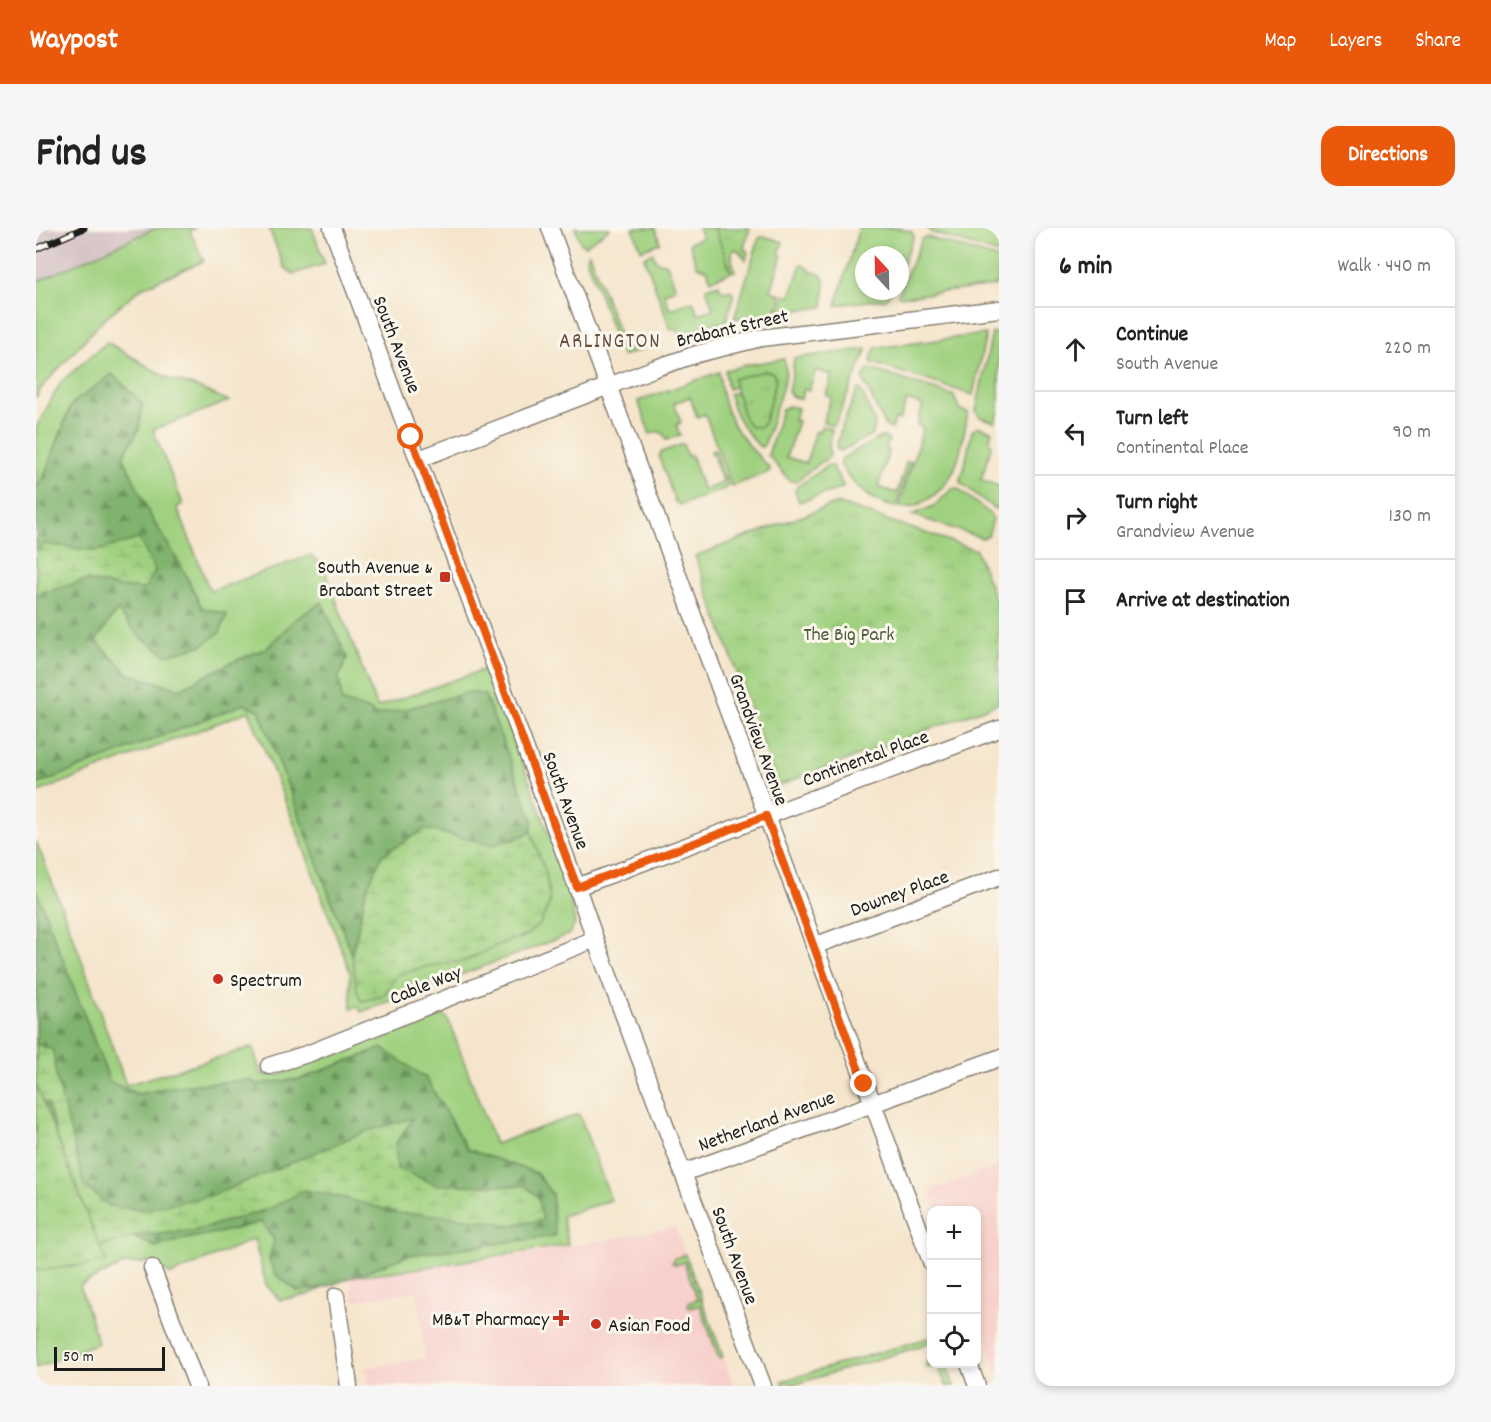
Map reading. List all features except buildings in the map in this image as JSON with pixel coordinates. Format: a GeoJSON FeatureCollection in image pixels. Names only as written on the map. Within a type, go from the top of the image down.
{"type":"FeatureCollection","features":[{"type":"Feature","properties":{"kind":"street","name":"South Avenue"},"geometry":{"type":"LineString","coordinates":[[332,228],[763,1386]]}},
{"type":"Feature","properties":{"kind":"street","name":"Grandview Avenue"},"geometry":{"type":"LineString","coordinates":[[550,228],[930,1260]]}},
{"type":"Feature","properties":{"kind":"street","name":"Brabant Street"},"geometry":{"type":"LineString","coordinates":[[419,459],[697,354],[761,338],[999,309]]}},
{"type":"Feature","properties":{"kind":"street","name":"Continental Place"},"geometry":{"type":"LineString","coordinates":[[577,887],[999,729]]}},
{"type":"Feature","properties":{"kind":"street","name":"Downey Place"},"geometry":{"type":"LineString","coordinates":[[814,946],[999,877]]}},
{"type":"Feature","properties":{"kind":"street","name":"Cable Way"},"geometry":{"type":"LineString","coordinates":[[269,1066],[310,1053],[595,939]]}},
{"type":"Feature","properties":{"kind":"street","name":"Netherland Avenue"},"geometry":{"type":"LineString","coordinates":[[683,1173],[999,1058]]}},
{"type":"Feature","properties":{"kind":"street"},"geometry":{"type":"LineString","coordinates":[[152,1268],[197,1386]]}},
{"type":"Feature","properties":{"kind":"street"},"geometry":{"type":"LineString","coordinates":[[336,1296],[349,1386]]}},
{"type":"Feature","properties":{"kind":"street"},"geometry":{"type":"LineString","coordinates":[[970,1368],[977,1386]]}},
{"type":"Feature","properties":{"kind":"shaded area"},"geometry":{"type":"Polygon","coordinates":[[[36,228],[155,228],[36,281],[36,228]]]}},
{"type":"Feature","properties":{"kind":"shaded area"},"geometry":{"type":"Polygon","coordinates":[[[999,1165],[999,1376],[981,1326],[981,1206],[936,1206],[930,1191],[999,1165]]]}},
{"type":"Feature","properties":{"kind":"shaded area"},"geometry":{"type":"Polygon","coordinates":[[[675,1227],[734,1386],[369,1386],[366,1368],[425,1358],[417,1291],[354,1301],[350,1277],[533,1253],[675,1227]]]}},
{"type":"Feature","properties":{"kind":"green space"},"geometry":{"type":"Polygon","coordinates":[[[156,228],[196,228],[190,231],[204,261],[141,288],[102,321],[42,387],[36,398],[36,282],[156,228]]]}},
{"type":"Feature","properties":{"kind":"green space"},"geometry":{"type":"Polygon","coordinates":[[[269,228],[312,228],[325,264],[293,274],[284,267],[269,228]]]}},
{"type":"Feature","properties":{"kind":"green space"},"geometry":{"type":"Polygon","coordinates":[[[575,228],[610,228],[585,246],[581,244],[575,228]]]}},
{"type":"Feature","properties":{"kind":"green space"},"geometry":{"type":"Polygon","coordinates":[[[633,228],[655,228],[660,243],[641,250],[633,228]]]}},
{"type":"Feature","properties":{"kind":"green space"},"geometry":{"type":"Polygon","coordinates":[[[698,228],[715,228],[731,272],[711,280],[707,270],[697,266],[689,243],[702,238],[698,228]]]}},
{"type":"Feature","properties":{"kind":"green space"},"geometry":{"type":"Polygon","coordinates":[[[715,228],[750,228],[744,247],[748,253],[746,260],[737,249],[732,251],[735,271],[731,272],[715,228]]]}},
{"type":"Feature","properties":{"kind":"green space"},"geometry":{"type":"Polygon","coordinates":[[[859,228],[898,228],[912,232],[914,236],[909,248],[909,246],[855,246],[855,300],[877,300],[836,305],[859,228]]]}},
{"type":"Feature","properties":{"kind":"green space"},"geometry":{"type":"Polygon","coordinates":[[[927,228],[999,228],[999,254],[930,232],[927,228]]]}},
{"type":"Feature","properties":{"kind":"green space"},"geometry":{"type":"Polygon","coordinates":[[[764,236],[783,242],[779,253],[782,255],[771,291],[781,294],[776,311],[734,319],[759,238],[764,236]]]}},
{"type":"Feature","properties":{"kind":"green space"},"geometry":{"type":"Polygon","coordinates":[[[927,237],[999,259],[998,282],[994,286],[909,296],[909,269],[922,239],[927,237]]]}},
{"type":"Feature","properties":{"kind":"green space"},"geometry":{"type":"Polygon","coordinates":[[[589,253],[624,347],[641,347],[642,349],[622,356],[586,258],[589,253]]]}},
{"type":"Feature","properties":{"kind":"green space"},"geometry":{"type":"Polygon","coordinates":[[[653,253],[656,261],[667,264],[676,289],[664,293],[670,309],[693,301],[698,314],[713,309],[706,288],[719,284],[720,289],[727,292],[730,290],[733,293],[726,321],[680,335],[677,328],[671,330],[644,257],[653,253]]]}},
{"type":"Feature","properties":{"kind":"green space"},"geometry":{"type":"Polygon","coordinates":[[[801,264],[810,272],[822,276],[825,284],[823,307],[780,312],[784,295],[790,297],[801,264]]]}},
{"type":"Feature","properties":{"kind":"green space"},"geometry":{"type":"Polygon","coordinates":[[[992,333],[999,333],[999,411],[995,422],[980,417],[976,411],[992,333]]]}},
{"type":"Feature","properties":{"kind":"green space"},"geometry":{"type":"Polygon","coordinates":[[[986,334],[973,395],[872,363],[871,360],[875,348],[986,334]]]}},
{"type":"Feature","properties":{"kind":"green space"},"geometry":{"type":"Polygon","coordinates":[[[107,342],[169,379],[194,386],[229,401],[153,430],[183,504],[177,507],[210,591],[311,555],[323,566],[377,707],[488,668],[569,889],[575,924],[568,935],[361,1012],[358,1006],[351,1009],[350,972],[249,711],[36,793],[36,428],[61,382],[107,342]]]}},
{"type":"Feature","properties":{"kind":"green space"},"geometry":{"type":"Polygon","coordinates":[[[867,349],[834,426],[823,422],[831,397],[826,395],[832,375],[816,370],[809,390],[804,389],[801,399],[791,396],[788,390],[794,358],[867,349]]]}},
{"type":"Feature","properties":{"kind":"green space"},"geometry":{"type":"Polygon","coordinates":[[[784,359],[785,379],[765,443],[760,447],[741,423],[729,394],[737,392],[743,414],[759,427],[762,426],[776,380],[775,376],[765,371],[734,379],[735,387],[728,389],[725,370],[784,359]]]}},
{"type":"Feature","properties":{"kind":"green space"},"geometry":{"type":"Polygon","coordinates":[[[870,369],[955,396],[961,410],[968,412],[961,451],[952,474],[937,493],[916,506],[899,507],[923,428],[917,425],[923,405],[907,400],[900,420],[895,419],[892,429],[885,426],[863,379],[870,369]]]}},
{"type":"Feature","properties":{"kind":"green space"},"geometry":{"type":"Polygon","coordinates":[[[765,371],[773,373],[776,380],[764,423],[759,427],[751,427],[745,420],[733,379],[765,371]]]}},
{"type":"Feature","properties":{"kind":"green space"},"geometry":{"type":"Polygon","coordinates":[[[719,372],[724,402],[734,426],[770,469],[769,472],[733,486],[705,414],[697,417],[690,397],[674,403],[681,423],[676,425],[680,435],[666,440],[658,431],[650,434],[638,401],[719,372]]]}},
{"type":"Feature","properties":{"kind":"green space"},"geometry":{"type":"Polygon","coordinates":[[[112,374],[142,403],[140,427],[123,456],[150,515],[183,569],[202,608],[227,614],[220,632],[203,645],[167,655],[140,637],[117,610],[96,641],[129,674],[180,689],[230,663],[267,648],[294,620],[322,602],[347,658],[339,677],[342,702],[370,710],[375,715],[469,692],[485,695],[533,821],[531,832],[516,839],[490,845],[425,829],[366,891],[352,955],[259,710],[244,704],[36,785],[36,488],[46,472],[71,405],[112,374]]]}},
{"type":"Feature","properties":{"kind":"green space"},"geometry":{"type":"Polygon","coordinates":[[[858,389],[861,390],[875,423],[873,434],[841,451],[837,449],[837,444],[858,389]]]}},
{"type":"Feature","properties":{"kind":"green space"},"geometry":{"type":"Polygon","coordinates":[[[789,406],[798,408],[794,420],[798,421],[786,457],[806,463],[816,431],[820,431],[821,426],[832,429],[829,444],[830,456],[795,482],[790,481],[768,455],[782,409],[789,406]]]}},
{"type":"Feature","properties":{"kind":"green space"},"geometry":{"type":"Polygon","coordinates":[[[977,426],[992,431],[989,442],[992,444],[981,480],[999,486],[999,501],[995,509],[961,483],[960,478],[972,431],[977,426]]]}},
{"type":"Feature","properties":{"kind":"green space"},"geometry":{"type":"Polygon","coordinates":[[[883,437],[889,439],[886,450],[889,451],[878,487],[897,493],[907,461],[911,462],[896,507],[878,501],[863,492],[840,464],[842,458],[883,437]]]}},
{"type":"Feature","properties":{"kind":"green space"},"geometry":{"type":"Polygon","coordinates":[[[683,444],[687,456],[691,455],[703,490],[723,483],[711,451],[715,450],[727,488],[681,505],[675,502],[659,457],[661,452],[683,444]]]}},
{"type":"Feature","properties":{"kind":"green space"},"geometry":{"type":"Polygon","coordinates":[[[828,465],[832,466],[843,488],[799,502],[795,491],[797,487],[828,465]]]}},
{"type":"Feature","properties":{"kind":"green space"},"geometry":{"type":"Polygon","coordinates":[[[957,488],[990,514],[993,519],[988,536],[982,538],[912,515],[934,506],[952,489],[957,488]]]}},
{"type":"Feature","properties":{"kind":"green space","name":"The Big Park"},"geometry":{"type":"Polygon","coordinates":[[[837,503],[976,550],[999,609],[999,703],[778,786],[695,556],[837,503]]]}},
{"type":"Feature","properties":{"kind":"green space"},"geometry":{"type":"Polygon","coordinates":[[[139,539],[155,571],[145,589],[118,587],[87,580],[36,594],[36,552],[45,544],[96,551],[139,539]]]}},
{"type":"Feature","properties":{"kind":"green space"},"geometry":{"type":"Polygon","coordinates":[[[425,829],[490,845],[516,839],[531,832],[546,874],[550,902],[540,924],[525,936],[498,945],[465,961],[428,966],[397,975],[383,996],[361,1001],[357,990],[352,955],[366,891],[382,855],[425,829]]]}},
{"type":"Feature","properties":{"kind":"green space"},"geometry":{"type":"Polygon","coordinates":[[[36,841],[126,1085],[253,1047],[261,1074],[279,1075],[440,1012],[448,1019],[495,1144],[579,1114],[611,1200],[562,1216],[568,1245],[345,1277],[308,1295],[280,1300],[266,1285],[254,1239],[171,1275],[152,1262],[125,1264],[80,1285],[98,1343],[36,1368],[36,841]]]}},
{"type":"Feature","properties":{"kind":"green space"},"geometry":{"type":"Polygon","coordinates":[[[36,889],[110,1082],[138,1094],[176,1086],[248,1080],[258,1084],[300,1079],[382,1048],[426,1078],[467,1149],[536,1173],[552,1194],[555,1236],[409,1255],[329,1286],[299,1292],[276,1275],[269,1260],[274,1240],[261,1222],[156,1247],[122,1232],[36,1259],[36,889]]]}},
{"type":"Feature","properties":{"kind":"green space"},"geometry":{"type":"Polygon","coordinates":[[[36,1044],[53,1050],[56,1076],[84,1185],[109,1206],[141,1210],[214,1195],[367,1131],[413,1118],[395,1145],[397,1169],[437,1185],[525,1186],[538,1197],[543,1220],[511,1225],[451,1216],[399,1213],[305,1190],[269,1209],[193,1231],[132,1236],[60,1261],[79,1216],[48,1104],[36,1098],[36,1044]]]}},
{"type":"Feature","properties":{"kind":"green space"},"geometry":{"type":"Polygon","coordinates":[[[36,1084],[106,1262],[36,1271],[36,1084]]]}},
{"type":"Feature","properties":{"kind":"green space"},"geometry":{"type":"Polygon","coordinates":[[[685,1254],[723,1357],[719,1359],[700,1305],[690,1308],[688,1306],[697,1299],[684,1262],[676,1265],[672,1263],[673,1259],[685,1254]]]}},
{"type":"Feature","properties":{"kind":"green space"},"geometry":{"type":"Polygon","coordinates":[[[927,1338],[927,1344],[915,1348],[792,1385],[790,1382],[783,1384],[782,1381],[927,1338]]]}},
{"type":"Feature","properties":{"kind":"green space"},"geometry":{"type":"Polygon","coordinates":[[[939,1368],[947,1368],[954,1386],[946,1386],[939,1368]]]}},
{"type":"Feature","properties":{"kind":"railway"},"geometry":{"type":"LineString","coordinates":[[36,249],[84,228]]}},
{"type":"Feature","properties":{"kind":"place","name":"South Avenue & Brabant Street"},"geometry":{"type":"Point","coordinates":[445,577]}},
{"type":"Feature","properties":{"kind":"place","name":"Spectrum"},"geometry":{"type":"Point","coordinates":[218,979]}},
{"type":"Feature","properties":{"kind":"place","name":"MB&T Pharmacy"},"geometry":{"type":"Point","coordinates":[561,1318]}},
{"type":"Feature","properties":{"kind":"place","name":"Asian Food"},"geometry":{"type":"Point","coordinates":[596,1324]}},
{"type":"Feature","properties":{"kind":"district","name":"ARLINGTON"},"geometry":{"type":"Point","coordinates":[610,340]}},
{"type":"Feature","properties":{"kind":"route"},"geometry":{"type":"LineString","coordinates":[[411,437],[577,887],[766,816],[864,1084]]}}]}
